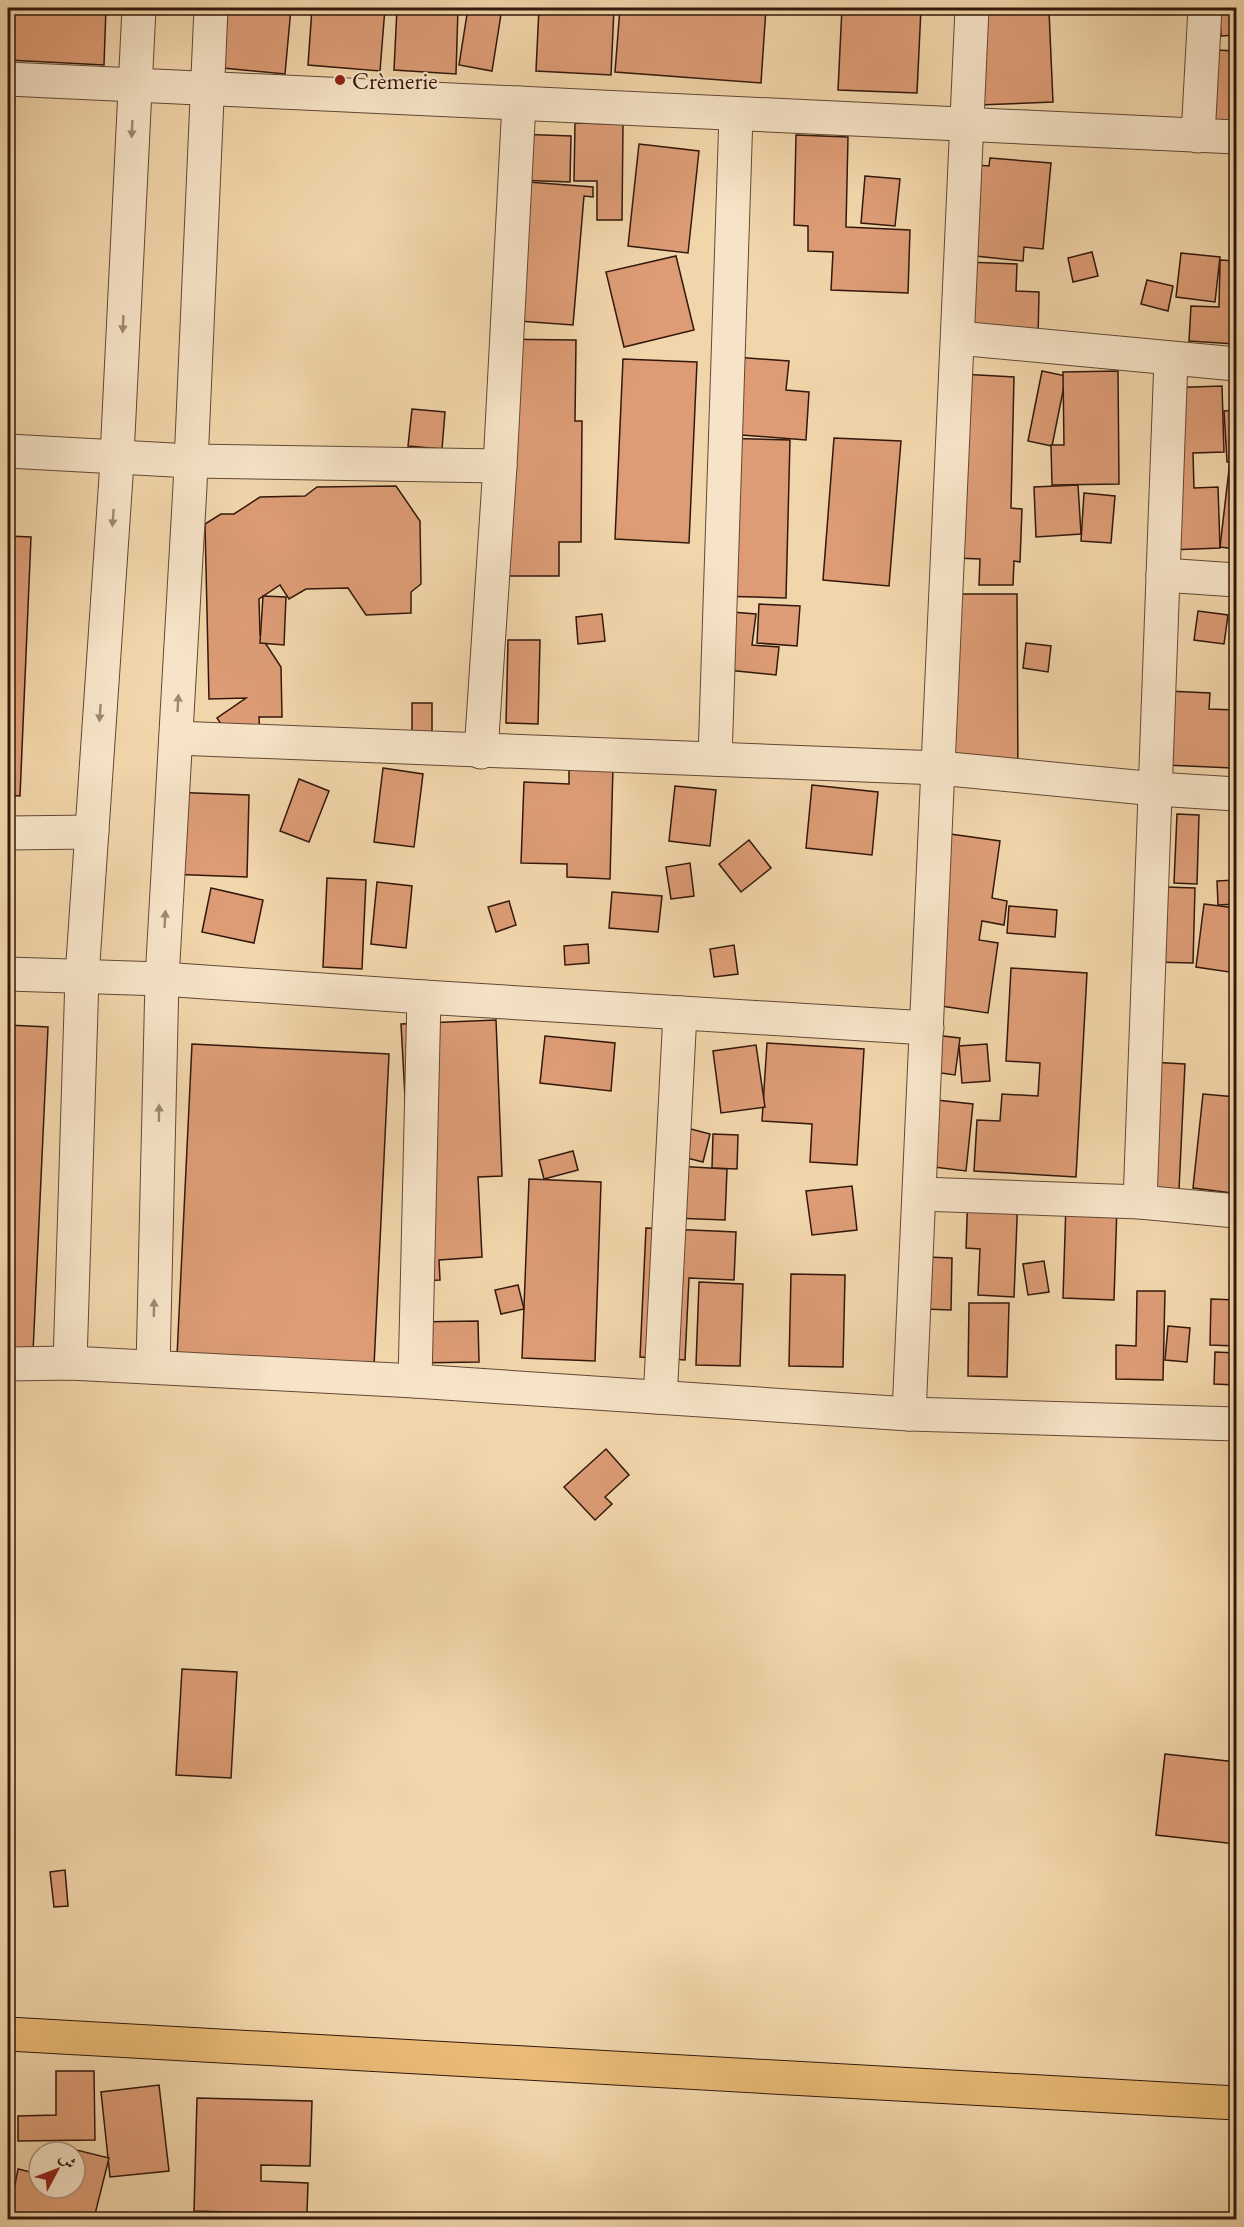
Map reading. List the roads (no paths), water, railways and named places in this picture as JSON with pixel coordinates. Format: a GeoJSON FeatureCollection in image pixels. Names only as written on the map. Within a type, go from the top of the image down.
{"type":"FeatureCollection","features":[{"type":"Feature","properties":{"kind":"main road"},"geometry":{"type":"LineString","coordinates":[[8,2034],[1236,2103]]}},
{"type":"Feature","properties":{"kind":"street"},"geometry":{"type":"LineString","coordinates":[[70,1363],[82,977],[117,455],[139,8]]}},
{"type":"Feature","properties":{"kind":"street"},"geometry":{"type":"LineString","coordinates":[[153,1367],[162,979],[191,461],[211,8]]}},
{"type":"Feature","properties":{"kind":"street"},"geometry":{"type":"LineString","coordinates":[[909,1414],[972,8]]}},
{"type":"Feature","properties":{"kind":"street"},"geometry":{"type":"LineString","coordinates":[[1198,136],[1205,8]]}},
{"type":"Feature","properties":{"kind":"street"},"geometry":{"type":"LineString","coordinates":[[8,79],[1236,137]]}},
{"type":"Feature","properties":{"kind":"street"},"geometry":{"type":"LineString","coordinates":[[481,752],[500,466],[519,103]]}},
{"type":"Feature","properties":{"kind":"street"},"geometry":{"type":"LineString","coordinates":[[715,759],[736,114]]}},
{"type":"Feature","properties":{"kind":"street"},"geometry":{"type":"LineString","coordinates":[[958,338],[1236,364]]}},
{"type":"Feature","properties":{"kind":"street"},"geometry":{"type":"LineString","coordinates":[[1140,1202],[1171,359]]}},
{"type":"Feature","properties":{"kind":"street"},"geometry":{"type":"LineString","coordinates":[[8,451],[117,455],[191,461],[500,466]]}},
{"type":"Feature","properties":{"kind":"street"},"geometry":{"type":"LineString","coordinates":[[1163,575],[1236,580]]}},
{"type":"Feature","properties":{"kind":"street"},"geometry":{"type":"LineString","coordinates":[[176,738],[481,752],[939,768],[1156,789],[1236,794]]}},
{"type":"Feature","properties":{"kind":"street"},"geometry":{"type":"LineString","coordinates":[[8,833],[92,832]]}},
{"type":"Feature","properties":{"kind":"street"},"geometry":{"type":"LineString","coordinates":[[8,974],[162,979],[927,1028]]}},
{"type":"Feature","properties":{"kind":"street"},"geometry":{"type":"LineString","coordinates":[[415,1381],[424,997]]}},
{"type":"Feature","properties":{"kind":"street"},"geometry":{"type":"LineString","coordinates":[[658,1397],[661,1381],[680,1013]]}},
{"type":"Feature","properties":{"kind":"street"},"geometry":{"type":"LineString","coordinates":[[920,1194],[1140,1202],[1236,1211]]}},
{"type":"Feature","properties":{"kind":"street"},"geometry":{"type":"LineString","coordinates":[[8,1364],[70,1363],[415,1381],[909,1414],[1236,1424]]}},
{"type":"Feature","properties":{"kind":"place","name":"Crèmerie"},"geometry":{"type":"Point","coordinates":[340,80]}}]}
